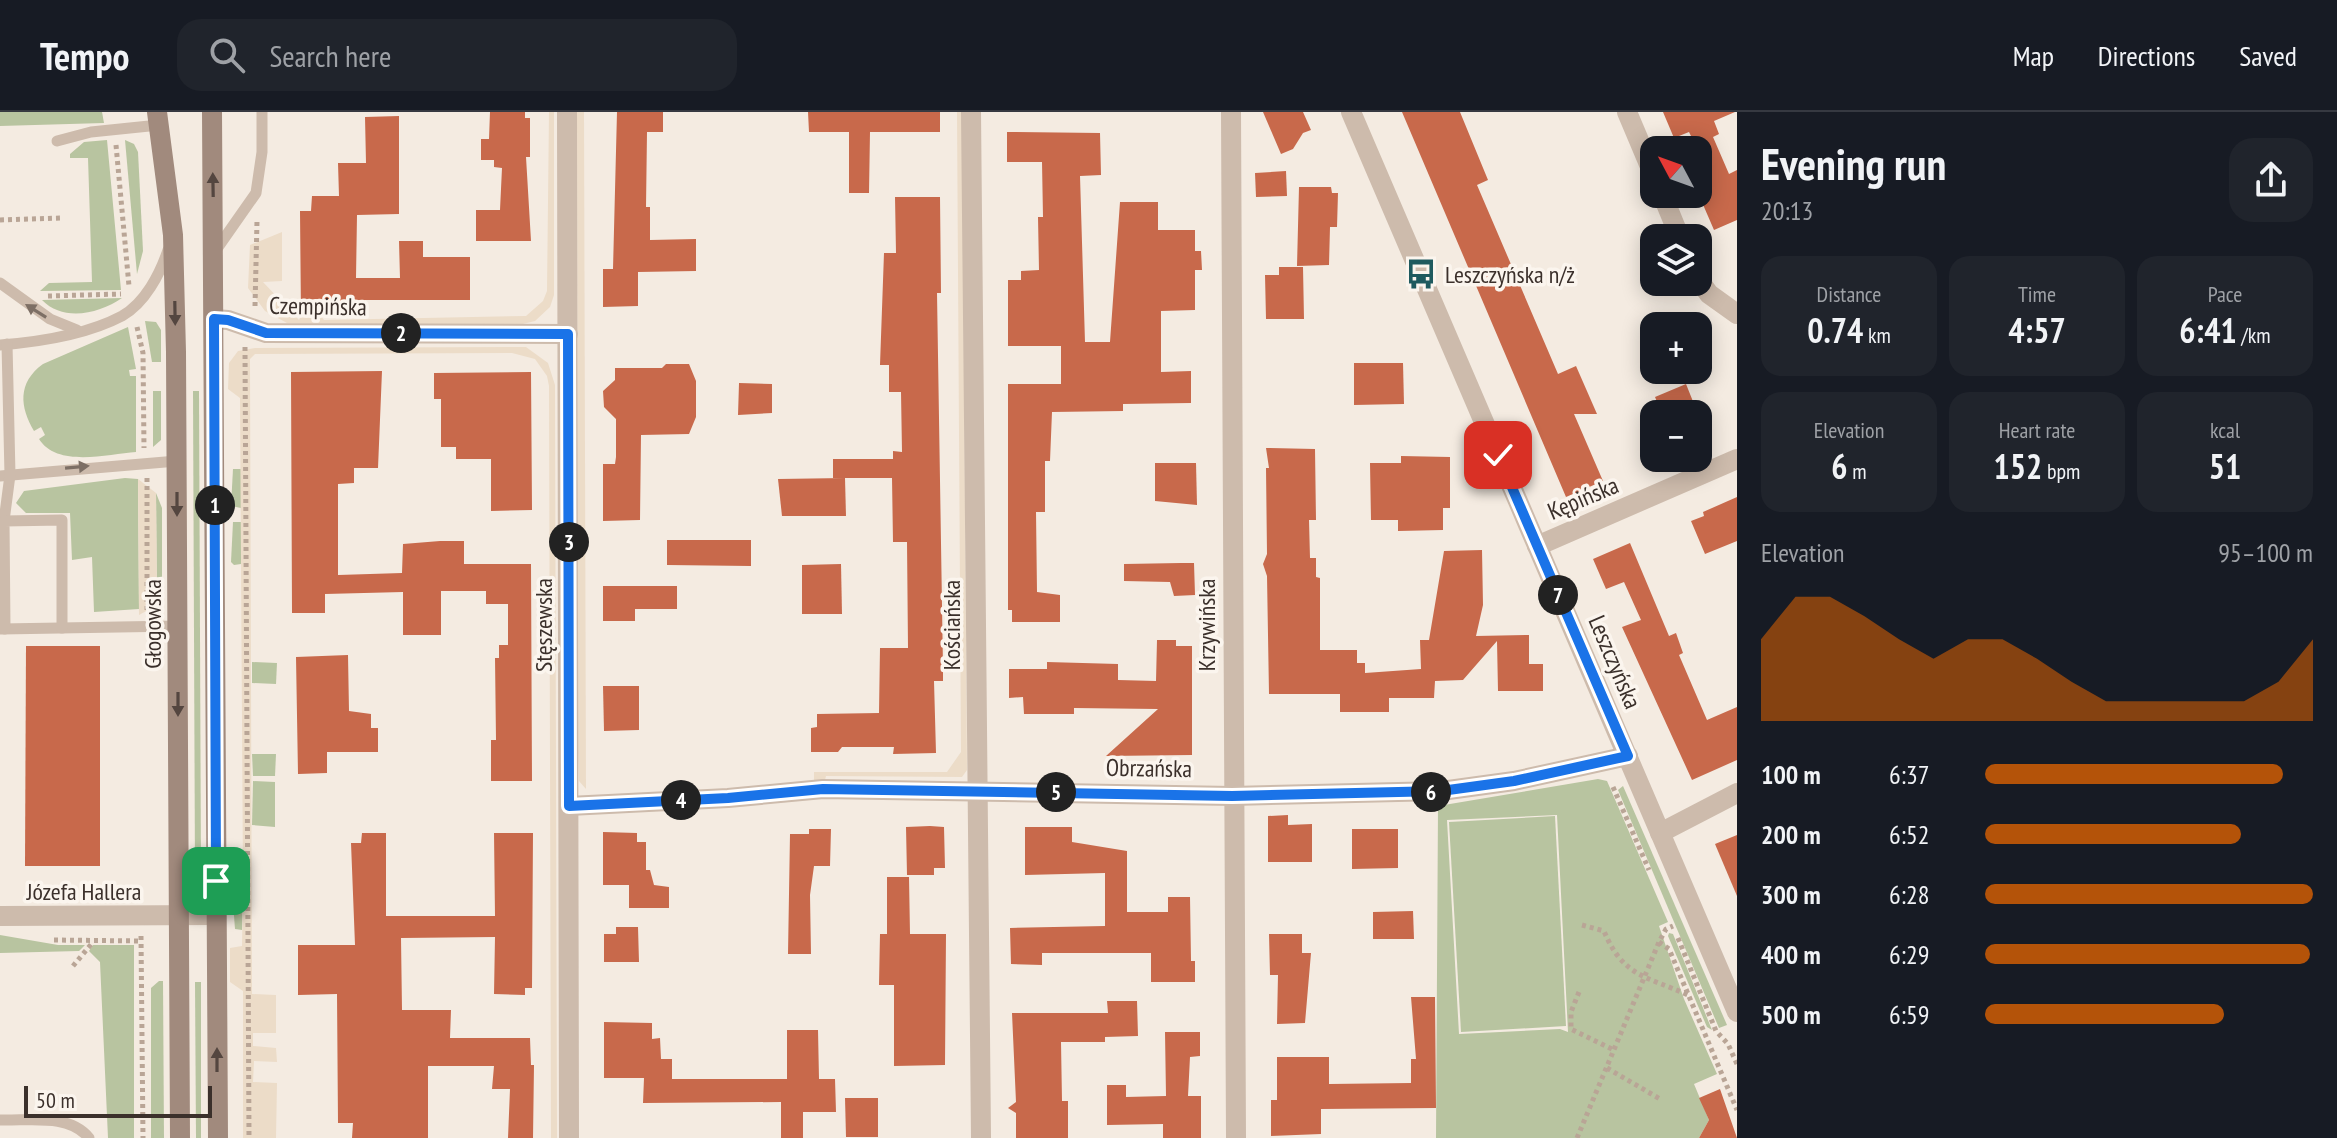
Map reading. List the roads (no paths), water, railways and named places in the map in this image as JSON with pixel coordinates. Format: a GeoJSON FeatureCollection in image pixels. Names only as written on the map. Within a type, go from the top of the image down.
{"type":"FeatureCollection","features":[{"type":"Feature","properties":{"kind":"main road"},"geometry":{"type":"LineString","coordinates":[[212,112],[218,1138]]}},
{"type":"Feature","properties":{"kind":"main road","name":"Głogowska"},"geometry":{"type":"LineString","coordinates":[[158,118],[173,235],[180,1138]]}},
{"type":"Feature","properties":{"kind":"street","name":"Stęszewska"},"geometry":{"type":"LineString","coordinates":[[567,112],[569,1138]]}},
{"type":"Feature","properties":{"kind":"street","name":"Kościańska"},"geometry":{"type":"LineString","coordinates":[[971,112],[981,1138]]}},
{"type":"Feature","properties":{"kind":"street","name":"Krzywińska"},"geometry":{"type":"LineString","coordinates":[[1231,112],[1236,1138]]}},
{"type":"Feature","properties":{"kind":"street","name":"Leszczyńska"},"geometry":{"type":"LineString","coordinates":[[1351,112],[1737,1012]]}},
{"type":"Feature","properties":{"kind":"street"},"geometry":{"type":"LineString","coordinates":[[1627,112],[1640,143]]}},
{"type":"Feature","properties":{"kind":"street"},"geometry":{"type":"LineString","coordinates":[[1712,296],[1737,314]]}},
{"type":"Feature","properties":{"kind":"street","name":"Czempińska"},"geometry":{"type":"LineString","coordinates":[[214,319],[228,320],[266,333],[568,334]]}},
{"type":"Feature","properties":{"kind":"street","name":"Kępińska"},"geometry":{"type":"LineString","coordinates":[[1537,546],[1737,459]]}},
{"type":"Feature","properties":{"kind":"street","name":"Obrzańska"},"geometry":{"type":"LineString","coordinates":[[569,806],[728,798],[823,789],[1232,796],[1441,791],[1514,781],[1628,756]]}},
{"type":"Feature","properties":{"kind":"street"},"geometry":{"type":"LineString","coordinates":[[1660,833],[1737,793]]}},
{"type":"Feature","properties":{"kind":"street","name":"Józefa Hallera"},"geometry":{"type":"LineString","coordinates":[[0,916],[180,918],[216,915]]}},
{"type":"Feature","properties":{"kind":"lane"},"geometry":{"type":"LineString","coordinates":[[213,253],[256,193],[262,152],[262,112]]}},
{"type":"Feature","properties":{"kind":"lane"},"geometry":{"type":"LineString","coordinates":[[57,141],[158,118]]}},
{"type":"Feature","properties":{"kind":"lane"},"geometry":{"type":"LineString","coordinates":[[173,235],[154,282],[122,316],[78,330],[3,345],[5,476],[2,629],[178,626]]}},
{"type":"Feature","properties":{"kind":"lane"},"geometry":{"type":"LineString","coordinates":[[0,283],[50,319],[78,330]]}},
{"type":"Feature","properties":{"kind":"lane"},"geometry":{"type":"LineString","coordinates":[[5,476],[144,461],[177,461]]}},
{"type":"Feature","properties":{"kind":"lane"},"geometry":{"type":"LineString","coordinates":[[2,521],[62,520],[62,628]]}},
{"type":"Feature","properties":{"kind":"lane"},"geometry":{"type":"LineString","coordinates":[[0,1120],[64,1121],[81,1128],[89,1138]]}},
{"type":"Feature","properties":{"kind":"place","name":"Leszczyńska n/ż"},"geometry":{"type":"Point","coordinates":[1421,274]}}]}
